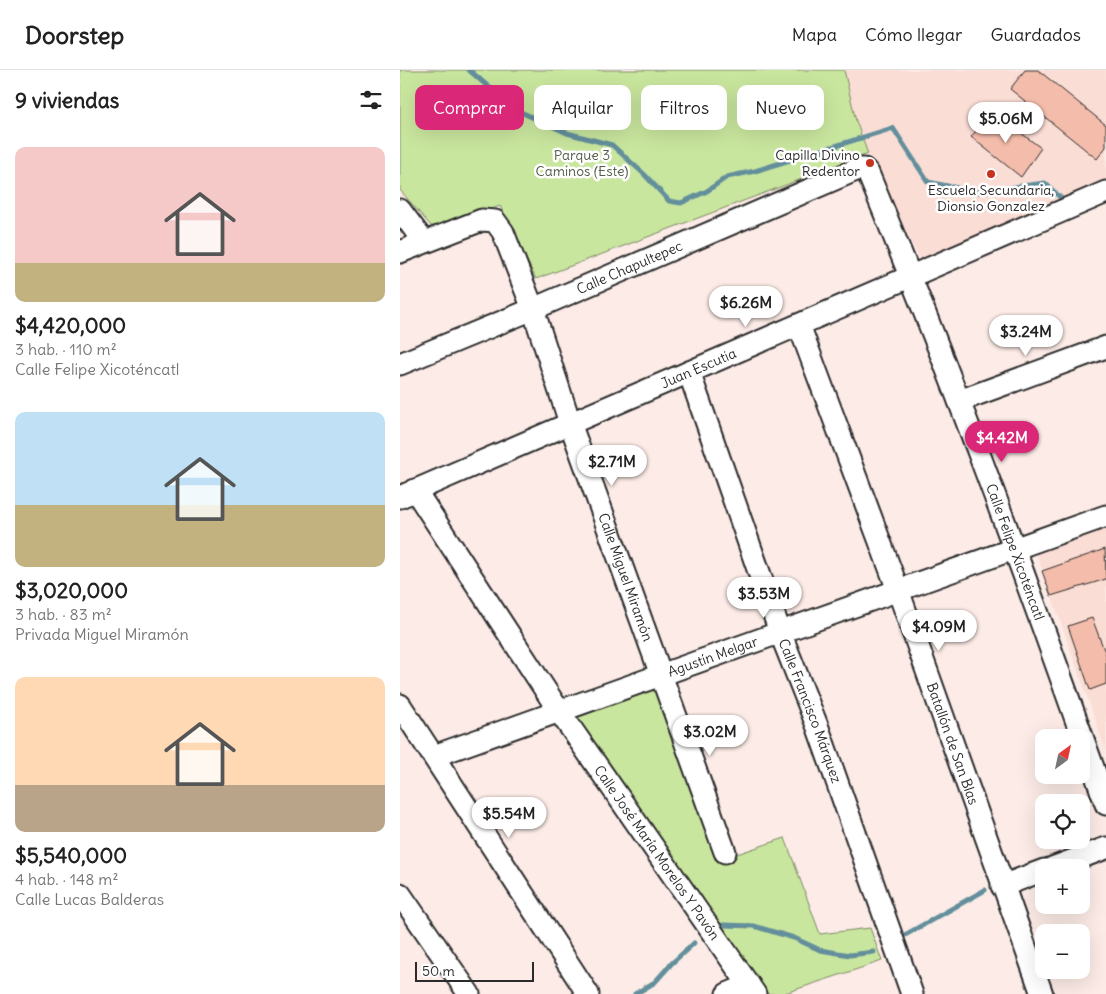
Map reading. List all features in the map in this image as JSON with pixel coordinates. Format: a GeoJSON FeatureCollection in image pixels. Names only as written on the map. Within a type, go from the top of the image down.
{"type":"FeatureCollection","features":[{"type":"Feature","properties":{"kind":"street","name":"Calle Felipe Xicoténcatl"},"geometry":{"type":"LineString","coordinates":[[858,169],[864,169],[868,173],[911,276],[1015,548],[1106,804]]}},
{"type":"Feature","properties":{"kind":"street","name":"Calle Chapultepec"},"geometry":{"type":"LineString","coordinates":[[400,364],[858,169]]}},
{"type":"Feature","properties":{"kind":"street","name":"Juan Escutia"},"geometry":{"type":"LineString","coordinates":[[407,494],[1106,192]]}},
{"type":"Feature","properties":{"kind":"street"},"geometry":{"type":"LineString","coordinates":[[400,210],[424,242],[400,252]]}},
{"type":"Feature","properties":{"kind":"street","name":"Calle Miguel Miramón"},"geometry":{"type":"LineString","coordinates":[[424,242],[482,220],[495,221],[503,232],[533,309],[570,423],[725,852]]}},
{"type":"Feature","properties":{"kind":"street","name":"Batallón de San Blas"},"geometry":{"type":"LineString","coordinates":[[799,325],[898,590],[1042,994]]}},
{"type":"Feature","properties":{"kind":"street"},"geometry":{"type":"LineString","coordinates":[[959,401],[1106,347]]}},
{"type":"Feature","properties":{"kind":"street","name":"Calle Francisco Márquez"},"geometry":{"type":"LineString","coordinates":[[689,372],[780,632],[818,728],[912,994]]}},
{"type":"Feature","properties":{"kind":"street","name":"Calle José María Morelos Y Pavón"},"geometry":{"type":"LineString","coordinates":[[407,494],[752,990]]}},
{"type":"Feature","properties":{"kind":"street","name":"Agustín Melgar"},"geometry":{"type":"LineString","coordinates":[[434,756],[1106,516]]}},
{"type":"Feature","properties":{"kind":"street"},"geometry":{"type":"LineString","coordinates":[[400,705],[588,994]]}},
{"type":"Feature","properties":{"kind":"street"},"geometry":{"type":"LineString","coordinates":[[1076,859],[1106,848]]}},
{"type":"Feature","properties":{"kind":"street"},"geometry":{"type":"LineString","coordinates":[[1002,886],[1035,873]]}},
{"type":"Feature","properties":{"kind":"street"},"geometry":{"type":"LineString","coordinates":[[400,894],[469,994]]}},
{"type":"Feature","properties":{"kind":"street"},"geometry":{"type":"LineString","coordinates":[[727,994],[752,990]]}},
{"type":"Feature","properties":{"kind":"shaded area","name":"Escuela Secundaria, Dionsio Gonzalez"},"geometry":{"type":"Polygon","coordinates":[[[844,70],[1106,70],[1106,183],[922,263],[871,165],[856,121],[844,70]]]}},
{"type":"Feature","properties":{"kind":"shaded area"},"geometry":{"type":"Polygon","coordinates":[[[1106,528],[1106,750],[1036,552],[1106,528]]]}},
{"type":"Feature","properties":{"kind":"green space","name":"Parque 3 Caminos (Este)"},"geometry":{"type":"Polygon","coordinates":[[[400,70],[844,70],[856,121],[868,154],[536,279],[500,206],[440,228],[431,226],[400,190],[400,70]]]}},
{"type":"Feature","properties":{"kind":"green space"},"geometry":{"type":"Polygon","coordinates":[[[656,688],[719,860],[785,838],[820,934],[870,928],[882,961],[782,994],[768,994],[576,715],[656,688]]]}},
{"type":"Feature","properties":{"kind":"building"},"geometry":{"type":"Polygon","coordinates":[[[1025,70],[1038,70],[1106,125],[1106,147],[1097,159],[1010,89],[1025,70]]]}},
{"type":"Feature","properties":{"kind":"building"},"geometry":{"type":"Polygon","coordinates":[[[992,111],[1041,148],[1021,177],[971,137],[992,111]]]}},
{"type":"Feature","properties":{"kind":"building"},"geometry":{"type":"Polygon","coordinates":[[[1105,549],[1106,579],[1051,596],[1042,571],[1105,549]]]}},
{"type":"Feature","properties":{"kind":"building"},"geometry":{"type":"Polygon","coordinates":[[[1092,618],[1106,655],[1106,684],[1090,690],[1068,626],[1092,618]]]}},
{"type":"Feature","properties":{"kind":"waterway"},"geometry":{"type":"LineString","coordinates":[[469,70],[514,109],[567,133],[612,145],[644,174],[669,201],[681,203],[707,191],[727,177],[755,171],[893,128],[928,182],[977,192],[1045,183],[1065,202]]}},
{"type":"Feature","properties":{"kind":"waterway"},"geometry":{"type":"LineString","coordinates":[[905,935],[985,890]]}},
{"type":"Feature","properties":{"kind":"waterway"},"geometry":{"type":"LineString","coordinates":[[723,925],[754,926],[794,938],[820,950],[850,955],[874,952]]}},
{"type":"Feature","properties":{"kind":"waterway"},"geometry":{"type":"LineString","coordinates":[[635,994],[655,982],[694,943]]}},
{"type":"Feature","properties":{"kind":"place","name":"Capilla Divino Redentor"},"geometry":{"type":"Point","coordinates":[870,163]}},
{"type":"Feature","properties":{"kind":"place","name":"Escuela Secundaria, Dionsio Gonzalez"},"geometry":{"type":"Point","coordinates":[991,174]}}]}
